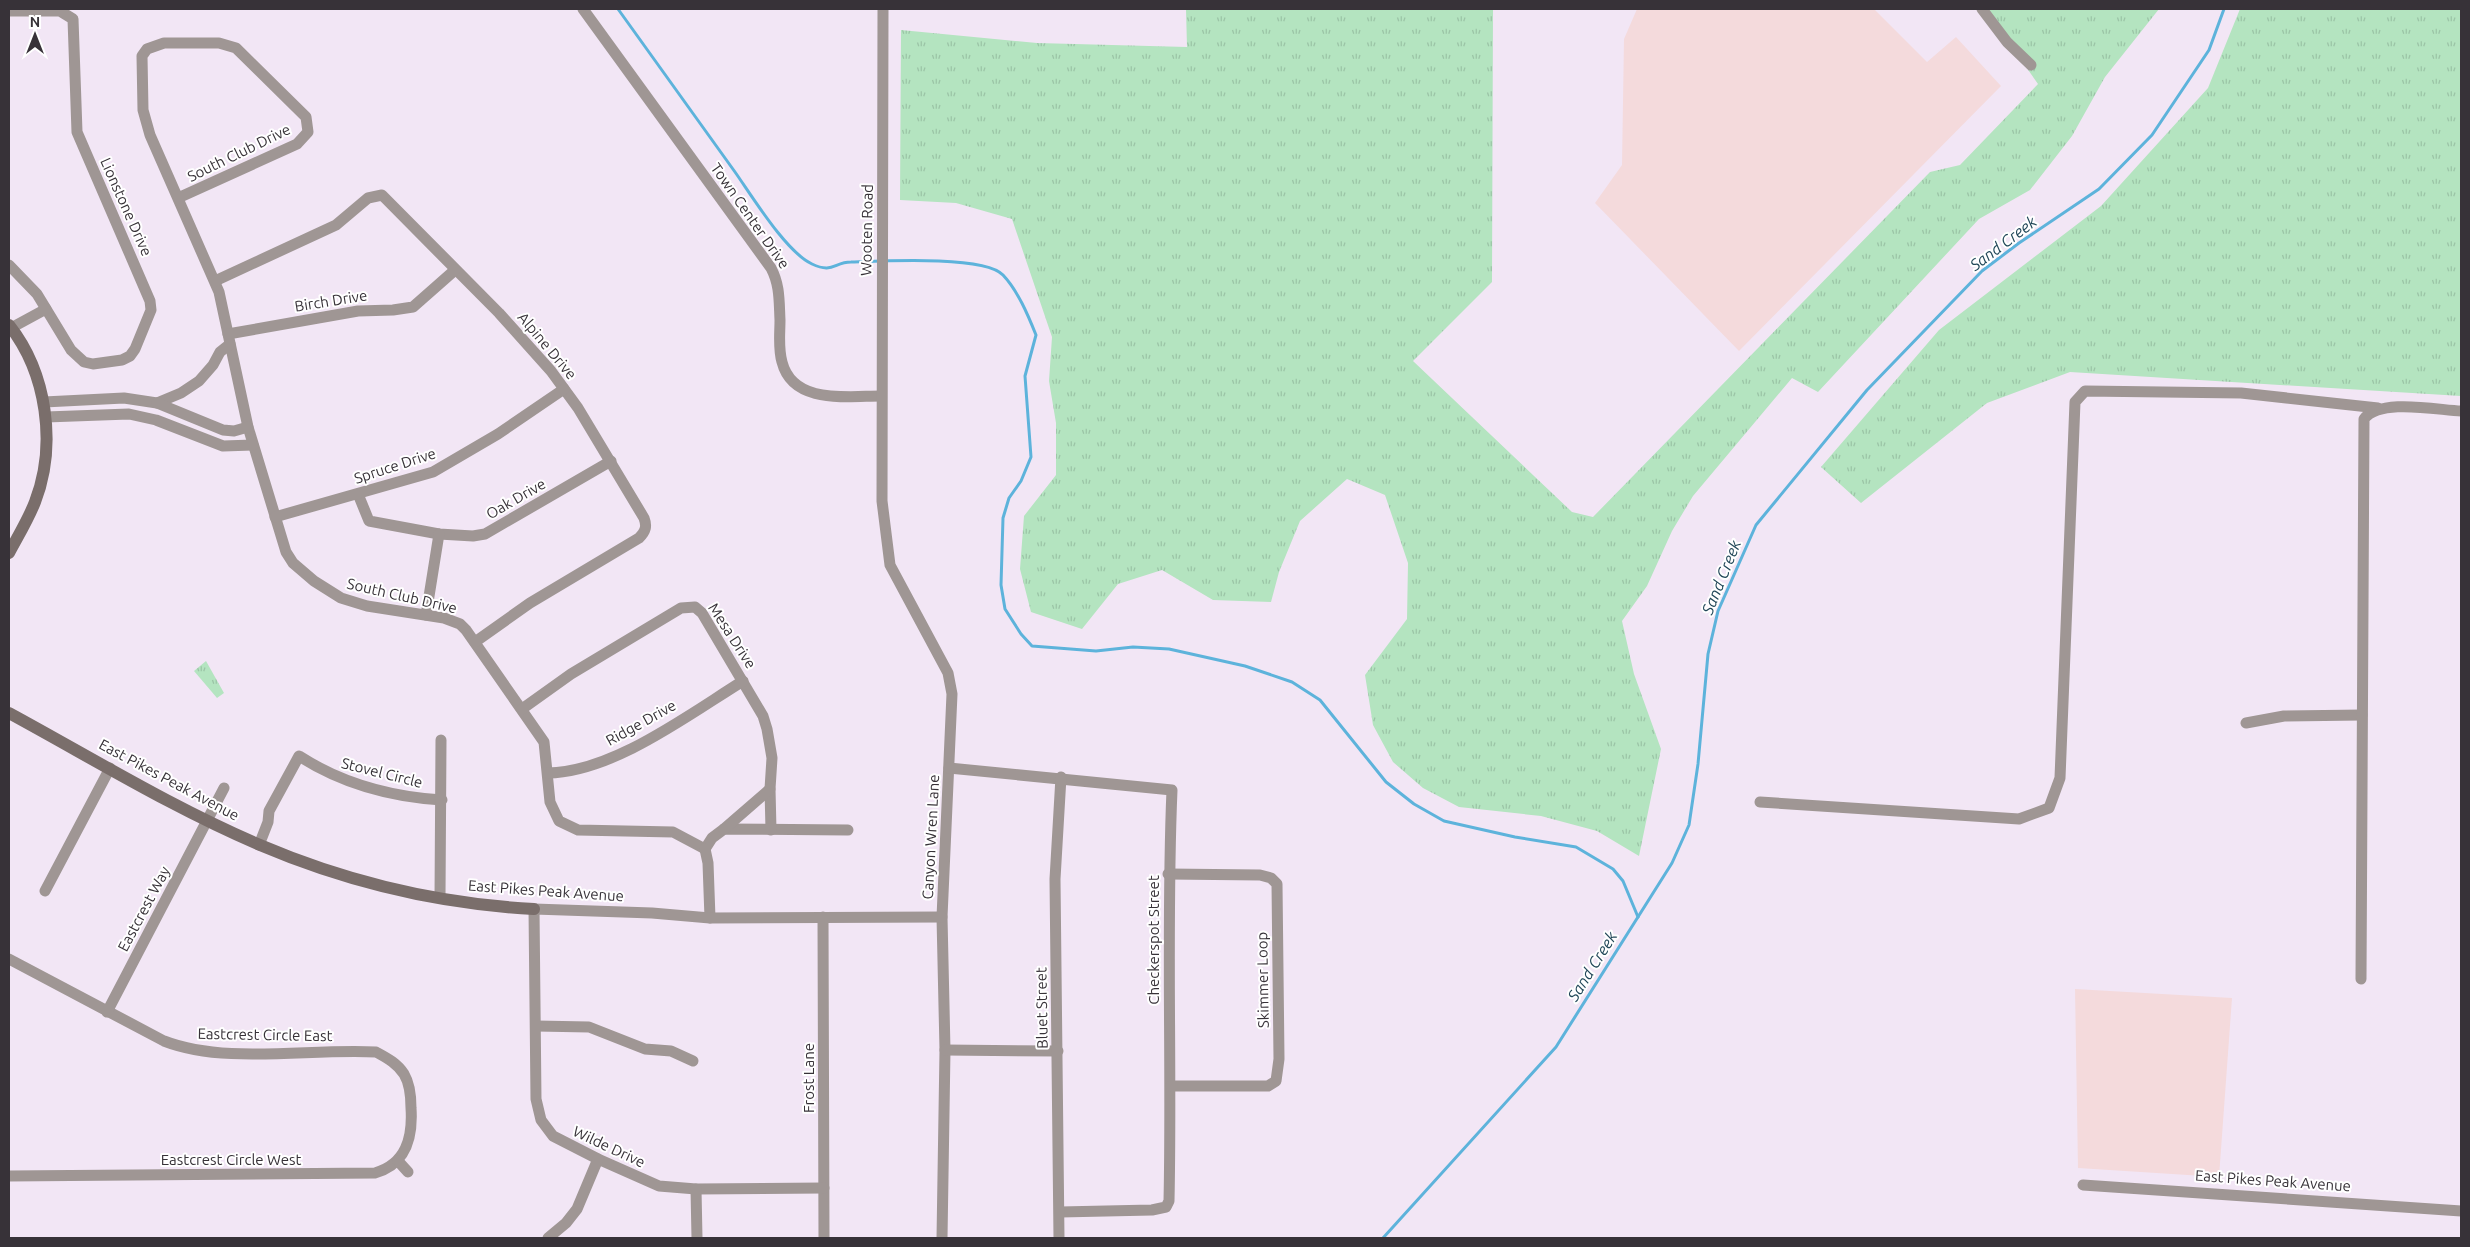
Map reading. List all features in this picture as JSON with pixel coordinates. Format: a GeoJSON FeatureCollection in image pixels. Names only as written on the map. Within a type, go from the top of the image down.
{"type":"FeatureCollection","features":[{"type":"Feature","properties":{"kind":"street","name":"Town Center Drive"},"geometry":{"type":"LineString","coordinates":[[584,9],[771,268],[779,288],[780,354],[787,374],[794,382],[812,394],[826,396],[881,396]]}},
{"type":"Feature","properties":{"kind":"street","name":"Wooten Road"},"geometry":{"type":"LineString","coordinates":[[882,452],[883,9]]}},
{"type":"Feature","properties":{"kind":"street"},"geometry":{"type":"LineString","coordinates":[[1982,9],[2007,42],[2031,65]]}},
{"type":"Feature","properties":{"kind":"street","name":"Lionstone Drive"},"geometry":{"type":"LineString","coordinates":[[9,11],[60,11],[73,19],[75,26],[77,132],[146,290],[151,310],[136,349],[130,356],[122,360],[93,364],[77,358],[37,294],[9,265]]}},
{"type":"Feature","properties":{"kind":"street","name":"South Club Drive"},"geometry":{"type":"LineString","coordinates":[[178,198],[297,144],[308,132],[306,117],[244,54],[228,45],[164,43],[147,49],[142,56],[142,110],[145,123],[178,198],[215,281],[222,304],[248,427],[286,552],[293,562],[331,593],[367,606],[444,618],[460,624],[476,642],[544,742],[550,802],[555,825],[578,830],[673,832],[705,848]]}},
{"type":"Feature","properties":{"kind":"street","name":"Alpine Drive"},"geometry":{"type":"LineString","coordinates":[[215,281],[336,225],[368,198],[382,195],[529,346],[564,389],[611,461],[644,518],[646,525],[644,532],[530,603],[476,642]]}},
{"type":"Feature","properties":{"kind":"street","name":"Birch Drive"},"geometry":{"type":"LineString","coordinates":[[229,339],[358,311],[393,310],[413,307],[455,270]]}},
{"type":"Feature","properties":{"kind":"street"},"geometry":{"type":"LineString","coordinates":[[9,553],[35,500],[42,478],[46,441],[44,402],[35,371],[10,326],[46,309]]}},
{"type":"Feature","properties":{"kind":"street"},"geometry":{"type":"LineString","coordinates":[[157,403],[181,393],[200,381],[213,365],[229,339]]}},
{"type":"Feature","properties":{"kind":"street","name":"Spruce Drive"},"geometry":{"type":"LineString","coordinates":[[275,518],[433,472],[498,434],[564,389]]}},
{"type":"Feature","properties":{"kind":"street"},"geometry":{"type":"LineString","coordinates":[[1760,802],[2019,819],[2049,808],[2060,778],[2075,402],[2086,391],[2242,393],[2378,408],[2461,411]]}},
{"type":"Feature","properties":{"kind":"street"},"geometry":{"type":"LineString","coordinates":[[44,402],[109,398],[157,403],[223,430],[234,431],[248,427]]}},
{"type":"Feature","properties":{"kind":"street"},"geometry":{"type":"LineString","coordinates":[[2361,979],[2364,419],[2369,413],[2378,408]]}},
{"type":"Feature","properties":{"kind":"street"},"geometry":{"type":"LineString","coordinates":[[46,417],[129,414],[156,420],[223,446],[253,445]]}},
{"type":"Feature","properties":{"kind":"street","name":"Canyon Wren Lane"},"geometry":{"type":"LineString","coordinates":[[882,452],[882,501],[890,565],[948,673],[952,694],[942,917],[945,1050],[942,1238]]}},
{"type":"Feature","properties":{"kind":"street","name":"Oak Drive"},"geometry":{"type":"LineString","coordinates":[[358,494],[369,521],[439,534],[473,536],[485,534],[611,461]]}},
{"type":"Feature","properties":{"kind":"street"},"geometry":{"type":"LineString","coordinates":[[426,615],[439,534]]}},
{"type":"Feature","properties":{"kind":"street","name":"Mesa Drive"},"geometry":{"type":"LineString","coordinates":[[522,709],[603,654],[681,608],[695,607],[702,613],[743,682],[767,729],[772,758],[770,789],[771,830]]}},
{"type":"Feature","properties":{"kind":"street","name":"Ridge Drive"},"geometry":{"type":"LineString","coordinates":[[548,773],[575,770],[631,748],[743,682]]}},
{"type":"Feature","properties":{"kind":"street","name":"East Pikes Peak Avenue"},"geometry":{"type":"LineString","coordinates":[[9,713],[208,821],[259,845],[330,872],[371,883],[440,898],[534,909],[652,913],[710,918],[942,917]]}},
{"type":"Feature","properties":{"kind":"street"},"geometry":{"type":"LineString","coordinates":[[2246,723],[2284,716],[2362,715]]}},
{"type":"Feature","properties":{"kind":"street","name":"Stovel Circle"},"geometry":{"type":"LineString","coordinates":[[440,898],[441,740]]}},
{"type":"Feature","properties":{"kind":"street","name":"Stovel Circle"},"geometry":{"type":"LineString","coordinates":[[259,845],[268,822],[269,811],[299,756],[323,772],[339,778],[388,792],[442,800]]}},
{"type":"Feature","properties":{"kind":"street"},"geometry":{"type":"LineString","coordinates":[[45,891],[110,768]]}},
{"type":"Feature","properties":{"kind":"street","name":"Checkerspot Street"},"geometry":{"type":"LineString","coordinates":[[949,768],[1061,777],[1172,790],[1168,874],[1171,1086],[1169,1201],[1166,1206],[1152,1210],[1060,1212]]}},
{"type":"Feature","properties":{"kind":"street","name":"Bluet Street"},"geometry":{"type":"LineString","coordinates":[[1059,1238],[1055,879],[1061,777]]}},
{"type":"Feature","properties":{"kind":"street","name":"Eastcrest Way"},"geometry":{"type":"LineString","coordinates":[[107,1012],[224,788]]}},
{"type":"Feature","properties":{"kind":"street"},"geometry":{"type":"LineString","coordinates":[[710,918],[708,863],[705,848],[712,838],[770,789]]}},
{"type":"Feature","properties":{"kind":"street"},"geometry":{"type":"LineString","coordinates":[[724,829],[848,830]]}},
{"type":"Feature","properties":{"kind":"street","name":"Skimmer Loop"},"geometry":{"type":"LineString","coordinates":[[1168,874],[1260,875],[1271,878],[1277,884],[1279,981],[1279,1059],[1276,1080],[1268,1086],[1171,1086]]}},
{"type":"Feature","properties":{"kind":"street","name":"Wilde Drive"},"geometry":{"type":"LineString","coordinates":[[534,909],[536,1099],[541,1120],[546,1129],[562,1142],[659,1186],[696,1189],[824,1188]]}},
{"type":"Feature","properties":{"kind":"street","name":"Frost Lane"},"geometry":{"type":"LineString","coordinates":[[823,917],[824,1238]]}},
{"type":"Feature","properties":{"kind":"street","name":"Eastcrest Circle East"},"geometry":{"type":"LineString","coordinates":[[9,959],[164,1041],[203,1051],[376,1052],[388,1058],[403,1073],[408,1084],[412,1113],[410,1140],[406,1151],[398,1161]]}},
{"type":"Feature","properties":{"kind":"street"},"geometry":{"type":"LineString","coordinates":[[536,1026],[589,1027],[646,1050],[670,1051],[693,1061]]}},
{"type":"Feature","properties":{"kind":"street"},"geometry":{"type":"LineString","coordinates":[[945,1050],[1058,1051]]}},
{"type":"Feature","properties":{"kind":"street"},"geometry":{"type":"LineString","coordinates":[[550,1238],[577,1209],[598,1159]]}},
{"type":"Feature","properties":{"kind":"street"},"geometry":{"type":"LineString","coordinates":[[398,1161],[408,1172]]}},
{"type":"Feature","properties":{"kind":"street","name":"Eastcrest Circle West"},"geometry":{"type":"LineString","coordinates":[[9,1176],[364,1175],[386,1170],[398,1161]]}},
{"type":"Feature","properties":{"kind":"street","name":"East Pikes Peak Avenue"},"geometry":{"type":"LineString","coordinates":[[2083,1186],[2461,1211]]}},
{"type":"Feature","properties":{"kind":"street"},"geometry":{"type":"LineString","coordinates":[[696,1189],[696,1238]]}},
{"type":"Feature","properties":{"kind":"shaded area"},"geometry":{"type":"Polygon","coordinates":[[[1637,9],[1874,9],[1927,62],[1956,37],[2001,86],[1739,351],[1595,203],[1622,165],[1624,39],[1637,9]]]}},
{"type":"Feature","properties":{"kind":"shaded area"},"geometry":{"type":"Polygon","coordinates":[[[2075,989],[2232,998],[2219,1177],[2078,1168],[2075,989]]]}},
{"type":"Feature","properties":{"kind":"green space"},"geometry":{"type":"Polygon","coordinates":[[[1186,9],[1493,9],[1492,282],[1413,361],[1572,512],[1593,517],[1930,172],[1960,165],[2038,84],[1985,9],[2159,9],[2105,77],[2072,136],[2030,190],[1979,219],[1818,392],[1792,378],[1693,496],[1672,531],[1647,586],[1622,621],[1634,674],[1661,749],[1639,856],[1597,831],[1541,816],[1459,807],[1423,788],[1393,762],[1373,725],[1365,675],[1407,619],[1408,563],[1385,495],[1347,479],[1300,521],[1279,572],[1271,602],[1213,600],[1162,570],[1118,584],[1082,629],[1031,612],[1020,569],[1024,516],[1056,475],[1056,423],[1049,381],[1052,337],[1012,219],[956,203],[900,200],[901,30],[1037,43],[1187,47],[1186,9]]]}},
{"type":"Feature","properties":{"kind":"green space"},"geometry":{"type":"Polygon","coordinates":[[[2240,9],[2461,9],[2461,396],[2070,372],[1987,403],[1861,503],[1821,467],[1939,330],[2101,206],[2208,88],[2240,9]]]}},
{"type":"Feature","properties":{"kind":"green space"},"geometry":{"type":"Polygon","coordinates":[[[206,661],[224,693],[217,698],[194,671],[206,661]]]}},
{"type":"Feature","properties":{"kind":"waterway"},"geometry":{"type":"LineString","coordinates":[[618,9],[770,222],[791,248],[802,258],[812,264],[825,268],[845,262],[931,261],[976,264],[1003,275],[1013,288],[1026,311],[1036,335],[1025,376],[1031,457],[1021,481],[1009,498],[1003,518],[1001,585],[1005,609],[1021,634],[1032,646],[1096,651],[1133,647],[1169,649],[1245,666],[1292,682],[1320,700],[1386,782],[1414,804],[1444,821],[1515,837],[1576,847],[1613,869],[1623,881],[1638,917]]}},
{"type":"Feature","properties":{"kind":"waterway","name":"Sand Creek"},"geometry":{"type":"LineString","coordinates":[[1383,1238],[1556,1047],[1672,863],[1689,825],[1698,764],[1708,654],[1718,611],[1756,525],[1867,390],[1982,271],[2019,243],[2099,189],[2152,135],[2209,50],[2224,9]]}}]}
